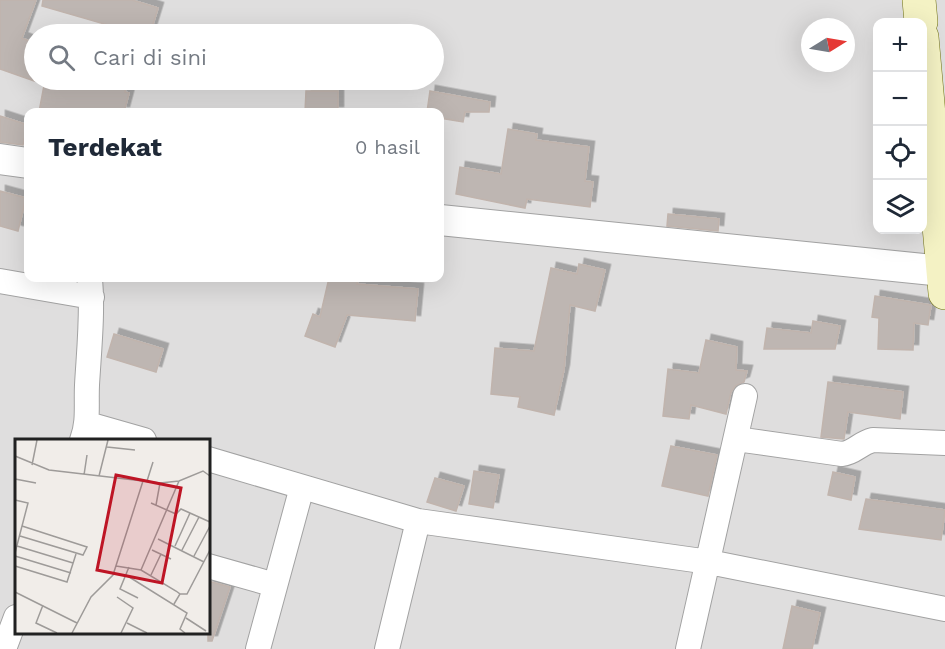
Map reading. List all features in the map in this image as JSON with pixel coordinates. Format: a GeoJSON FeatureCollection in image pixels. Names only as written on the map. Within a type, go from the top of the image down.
{"type":"FeatureCollection","features":[{"type":"Feature","properties":{"kind":"main road"},"geometry":{"type":"LineString","coordinates":[[919,0],[921,18]]}},
{"type":"Feature","properties":{"kind":"main road"},"geometry":{"type":"LineString","coordinates":[[925,72],[944,282]]}},
{"type":"Feature","properties":{"kind":"street"},"geometry":{"type":"LineString","coordinates":[[0,159],[24,162]]}},
{"type":"Feature","properties":{"kind":"street"},"geometry":{"type":"LineString","coordinates":[[444,220],[944,282]]}},
{"type":"Feature","properties":{"kind":"street"},"geometry":{"type":"LineString","coordinates":[[2,288],[91,287],[85,432],[131,439]]}},
{"type":"Feature","properties":{"kind":"street"},"geometry":{"type":"LineString","coordinates":[[688,649],[745,396]]}},
{"type":"Feature","properties":{"kind":"street"},"geometry":{"type":"LineString","coordinates":[[736,439],[842,454],[850,453],[863,442],[873,440],[945,443]]}},
{"type":"Feature","properties":{"kind":"street"},"geometry":{"type":"LineString","coordinates":[[210,460],[418,521],[709,562],[945,609]]}},
{"type":"Feature","properties":{"kind":"street"},"geometry":{"type":"LineString","coordinates":[[258,649],[302,487]]}},
{"type":"Feature","properties":{"kind":"street"},"geometry":{"type":"LineString","coordinates":[[387,649],[418,521]]}},
{"type":"Feature","properties":{"kind":"street"},"geometry":{"type":"LineString","coordinates":[[210,567],[275,585]]}},
{"type":"Feature","properties":{"kind":"street"},"geometry":{"type":"LineString","coordinates":[[4,649],[15,620]]}},
{"type":"Feature","properties":{"kind":"shaded area"},"geometry":{"type":"Polygon","coordinates":[[[0,0],[945,0],[945,649],[0,649],[0,0]]]}},
{"type":"Feature","properties":{"kind":"building"},"geometry":{"type":"Polygon","coordinates":[[[0,0],[36,0],[27,24],[24,24],[22,38],[24,39],[24,77],[0,69],[0,0]]]}},
{"type":"Feature","properties":{"kind":"building"},"geometry":{"type":"Polygon","coordinates":[[[43,0],[132,0],[158,8],[153,24],[105,24],[42,6],[43,0]]]}},
{"type":"Feature","properties":{"kind":"building"},"geometry":{"type":"Polygon","coordinates":[[[43,90],[126,90],[125,92],[129,93],[125,108],[40,108],[43,90]]]}},
{"type":"Feature","properties":{"kind":"building"},"geometry":{"type":"Polygon","coordinates":[[[306,91],[338,91],[338,108],[305,108],[306,91]]]}},
{"type":"Feature","properties":{"kind":"building"},"geometry":{"type":"Polygon","coordinates":[[[430,91],[490,102],[489,112],[465,112],[463,122],[444,119],[444,108],[428,108],[430,91]]]}},
{"type":"Feature","properties":{"kind":"building"},"geometry":{"type":"Polygon","coordinates":[[[0,116],[24,124],[23,145],[0,142],[0,116]]]}},
{"type":"Feature","properties":{"kind":"building"},"geometry":{"type":"Polygon","coordinates":[[[508,129],[537,134],[536,140],[589,147],[585,181],[593,182],[590,207],[527,199],[525,208],[456,194],[460,167],[501,174],[508,129]]]}},
{"type":"Feature","properties":{"kind":"building"},"geometry":{"type":"Polygon","coordinates":[[[0,191],[24,197],[18,231],[0,226],[0,191]]]}},
{"type":"Feature","properties":{"kind":"building"},"geometry":{"type":"Polygon","coordinates":[[[668,214],[719,219],[718,231],[667,226],[668,214]]]}},
{"type":"Feature","properties":{"kind":"building"},"geometry":{"type":"Polygon","coordinates":[[[579,264],[605,270],[595,311],[570,305],[564,370],[554,415],[518,407],[520,397],[491,394],[495,348],[534,351],[551,268],[577,274],[579,264]]]}},
{"type":"Feature","properties":{"kind":"building"},"geometry":{"type":"Polygon","coordinates":[[[328,282],[358,282],[357,284],[418,289],[415,321],[347,315],[335,347],[305,336],[313,314],[320,317],[328,282]]]}},
{"type":"Feature","properties":{"kind":"building"},"geometry":{"type":"Polygon","coordinates":[[[875,296],[931,305],[928,325],[914,323],[913,350],[878,349],[879,318],[872,317],[875,296]]]}},
{"type":"Feature","properties":{"kind":"building"},"geometry":{"type":"Polygon","coordinates":[[[813,321],[840,326],[835,349],[764,349],[767,328],[811,333],[813,321]]]}},
{"type":"Feature","properties":{"kind":"building"},"geometry":{"type":"Polygon","coordinates":[[[114,334],[163,349],[156,372],[107,357],[114,334]]]}},
{"type":"Feature","properties":{"kind":"building"},"geometry":{"type":"Polygon","coordinates":[[[706,340],[737,347],[736,370],[747,371],[744,382],[735,386],[731,392],[726,414],[691,405],[689,419],[663,416],[668,369],[699,373],[706,340]]]}},
{"type":"Feature","properties":{"kind":"building"},"geometry":{"type":"Polygon","coordinates":[[[828,382],[903,392],[900,419],[848,412],[844,439],[821,437],[828,382]]]}},
{"type":"Feature","properties":{"kind":"building"},"geometry":{"type":"Polygon","coordinates":[[[671,446],[717,455],[708,496],[662,486],[671,446]]]}},
{"type":"Feature","properties":{"kind":"building"},"geometry":{"type":"Polygon","coordinates":[[[474,471],[499,475],[493,508],[469,504],[474,471]]]}},
{"type":"Feature","properties":{"kind":"building"},"geometry":{"type":"Polygon","coordinates":[[[833,472],[855,477],[851,500],[828,495],[833,472]]]}},
{"type":"Feature","properties":{"kind":"building"},"geometry":{"type":"Polygon","coordinates":[[[435,478],[464,486],[456,511],[427,502],[435,478]]]}},
{"type":"Feature","properties":{"kind":"building"},"geometry":{"type":"Polygon","coordinates":[[[866,499],[945,510],[941,540],[859,529],[866,499]]]}},
{"type":"Feature","properties":{"kind":"building"},"geometry":{"type":"Polygon","coordinates":[[[210,582],[230,587],[212,641],[208,641],[210,582]]]}},
{"type":"Feature","properties":{"kind":"building"},"geometry":{"type":"Polygon","coordinates":[[[792,606],[820,613],[812,649],[783,649],[792,606]]]}}]}
